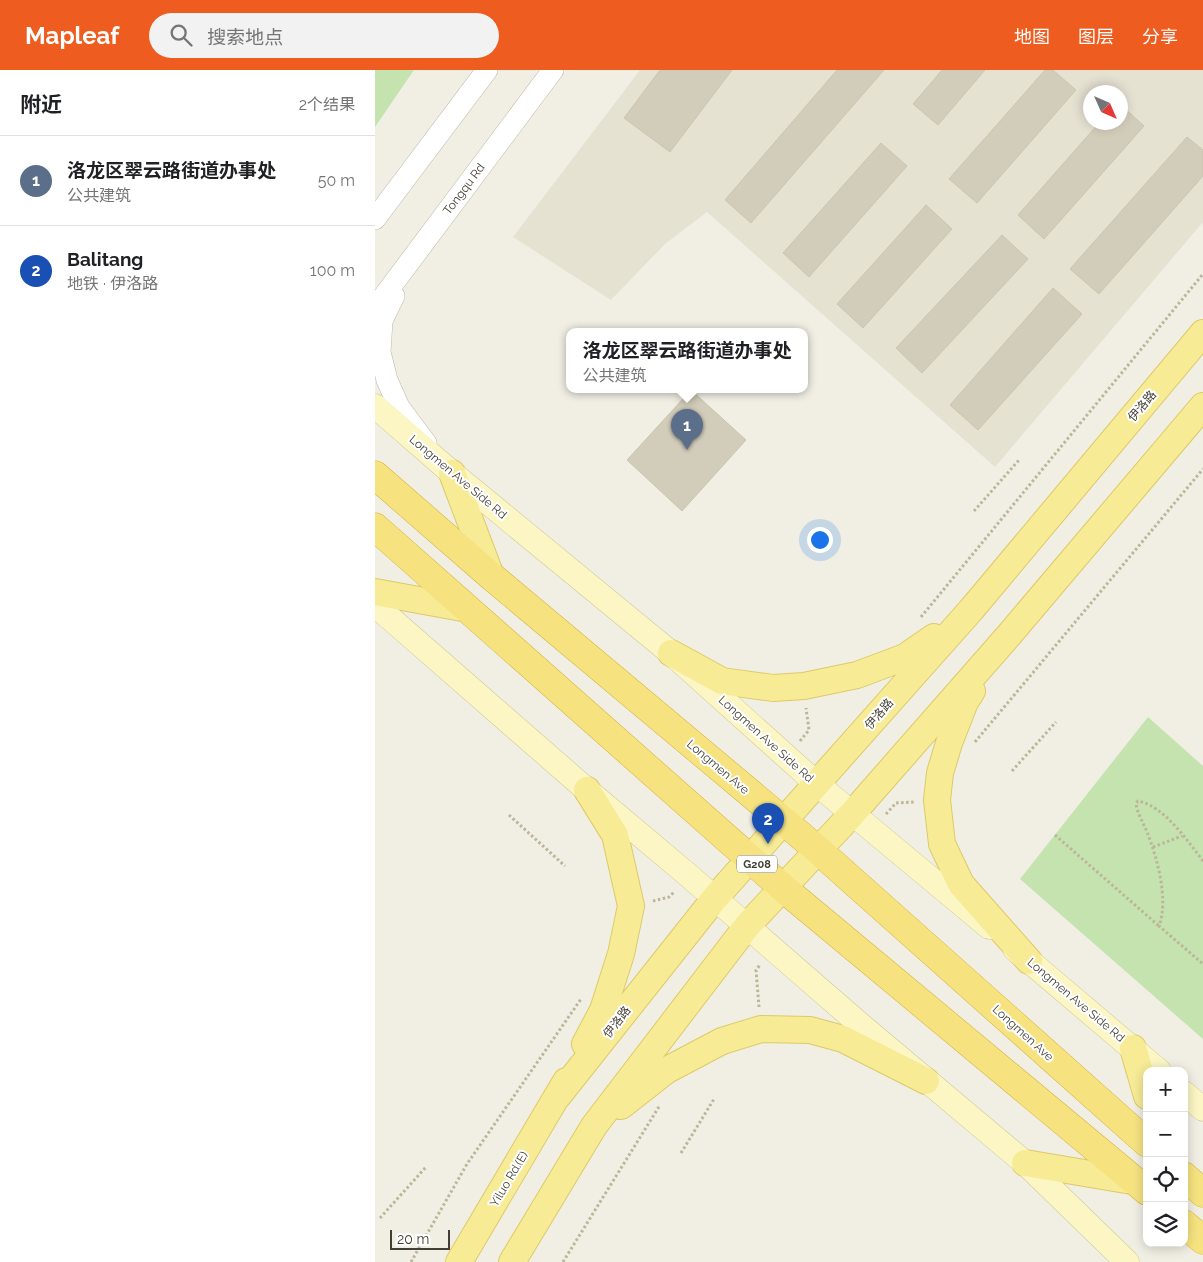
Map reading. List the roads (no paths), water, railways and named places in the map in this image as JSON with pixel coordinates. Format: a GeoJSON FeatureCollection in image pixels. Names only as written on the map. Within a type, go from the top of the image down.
{"type":"FeatureCollection","features":[{"type":"Feature","properties":{"kind":"highway","name":"Longmen Ave"},"geometry":{"type":"LineString","coordinates":[[375,475],[491,576],[782,822],[818,850],[1143,1139]]}},
{"type":"Feature","properties":{"kind":"highway","name":"G208"},"geometry":{"type":"LineString","coordinates":[[375,527],[783,888],[1142,1186]]}},
{"type":"Feature","properties":{"kind":"highway"},"geometry":{"type":"LineString","coordinates":[[1188,1180],[1203,1193]]}},
{"type":"Feature","properties":{"kind":"highway"},"geometry":{"type":"LineString","coordinates":[[1188,1227],[1203,1240]]}},
{"type":"Feature","properties":{"kind":"main road","name":"伊洛路"},"geometry":{"type":"LineString","coordinates":[[558,1096],[715,898],[971,610],[1203,333]]}},
{"type":"Feature","properties":{"kind":"main road","name":"Longmen Ave Side Rd"},"geometry":{"type":"LineString","coordinates":[[375,406],[447,469],[671,653],[852,814],[1154,1067]]}},
{"type":"Feature","properties":{"kind":"main road"},"geometry":{"type":"LineString","coordinates":[[512,1262],[594,1126],[747,926],[852,814],[1009,634],[1203,406]]}},
{"type":"Feature","properties":{"kind":"main road"},"geometry":{"type":"LineString","coordinates":[[447,469],[491,576]]}},
{"type":"Feature","properties":{"kind":"main road"},"geometry":{"type":"LineString","coordinates":[[375,592],[468,609]]}},
{"type":"Feature","properties":{"kind":"main road"},"geometry":{"type":"LineString","coordinates":[[375,605],[587,790],[926,1081],[1025,1163],[1127,1262]]}},
{"type":"Feature","properties":{"kind":"main road"},"geometry":{"type":"LineString","coordinates":[[671,653],[722,681],[773,688],[804,686],[857,676],[905,658],[971,610]]}},
{"type":"Feature","properties":{"kind":"main road"},"geometry":{"type":"LineString","coordinates":[[1009,634],[965,702],[940,773],[937,800],[942,844],[961,884],[1029,961]]}},
{"type":"Feature","properties":{"kind":"main road"},"geometry":{"type":"LineString","coordinates":[[558,1096],[603,1010],[621,954],[631,906],[615,836],[587,790]]}},
{"type":"Feature","properties":{"kind":"main road"},"geometry":{"type":"LineString","coordinates":[[594,1126],[667,1070],[722,1041],[761,1029],[810,1030],[843,1039],[926,1081]]}},
{"type":"Feature","properties":{"kind":"main road"},"geometry":{"type":"LineString","coordinates":[[1133,1048],[1143,1082]]}},
{"type":"Feature","properties":{"kind":"main road","name":"Yiluo Rd.(E)"},"geometry":{"type":"LineString","coordinates":[[459,1262],[558,1096]]}},
{"type":"Feature","properties":{"kind":"main road"},"geometry":{"type":"LineString","coordinates":[[1188,1097],[1203,1110]]}},
{"type":"Feature","properties":{"kind":"main road"},"geometry":{"type":"LineString","coordinates":[[1025,1163],[1142,1186]]}},
{"type":"Feature","properties":{"kind":"street"},"geometry":{"type":"LineString","coordinates":[[375,219],[487,70]]}},
{"type":"Feature","properties":{"kind":"street","name":"Tongqu Rd"},"geometry":{"type":"LineString","coordinates":[[375,308],[553,70]]}},
{"type":"Feature","properties":{"kind":"street"},"geometry":{"type":"LineString","coordinates":[[410,261],[382,321],[380,352],[387,380],[399,407],[447,469]]}},
{"type":"Feature","properties":{"kind":"place","name":"洛龙区翠云路街道办事处"},"geometry":{"type":"Point","coordinates":[687,450]}},
{"type":"Feature","properties":{"kind":"place","name":"Balitang"},"geometry":{"type":"Point","coordinates":[768,844]}}]}
